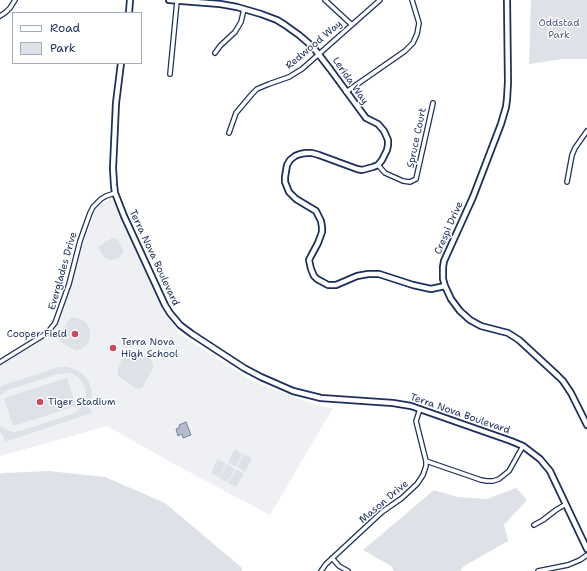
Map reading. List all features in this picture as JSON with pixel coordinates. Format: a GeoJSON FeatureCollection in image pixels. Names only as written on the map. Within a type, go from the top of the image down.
{"type":"FeatureCollection","features":[{"type":"Feature","properties":{"kind":"street"},"geometry":{"type":"LineString","coordinates":[[0,16],[10,8],[15,0]]}},
{"type":"Feature","properties":{"kind":"street"},"geometry":{"type":"LineString","coordinates":[[129,12],[130,0]]}},
{"type":"Feature","properties":{"kind":"street","name":"Lerida Way"},"geometry":{"type":"LineString","coordinates":[[169,0],[220,4],[261,14],[277,20],[306,41],[319,54],[366,118],[378,124],[384,131],[388,150],[378,165]]}},
{"type":"Feature","properties":{"kind":"street"},"geometry":{"type":"LineString","coordinates":[[325,0],[352,25]]}},
{"type":"Feature","properties":{"kind":"street","name":"Redwood Way"},"geometry":{"type":"LineString","coordinates":[[229,133],[236,113],[252,94],[262,86],[282,80],[296,73],[380,0]]}},
{"type":"Feature","properties":{"kind":"street"},"geometry":{"type":"LineString","coordinates":[[346,92],[405,51],[413,43],[418,34],[419,23],[412,0]]}},
{"type":"Feature","properties":{"kind":"street","name":"Crespi Drive"},"geometry":{"type":"LineString","coordinates":[[507,0],[508,82],[506,107],[501,124],[472,197],[444,261],[443,273],[445,286],[456,305],[470,320],[482,326],[514,336],[558,376],[571,392],[587,425]]}},
{"type":"Feature","properties":{"kind":"street"},"geometry":{"type":"LineString","coordinates":[[170,74],[177,1]]}},
{"type":"Feature","properties":{"kind":"street"},"geometry":{"type":"LineString","coordinates":[[215,53],[220,46],[235,32],[241,22],[244,9]]}},
{"type":"Feature","properties":{"kind":"street","name":"Terra Nova Boulevard"},"geometry":{"type":"LineString","coordinates":[[121,64],[116,100],[113,168],[115,193],[165,305],[175,319],[192,334],[252,373],[293,391],[321,398],[406,405],[523,446],[540,459],[554,478],[587,549]]}},
{"type":"Feature","properties":{"kind":"street","name":"Spruce Court"},"geometry":{"type":"LineString","coordinates":[[378,165],[385,174],[403,181],[410,182],[416,179],[433,104]]}},
{"type":"Feature","properties":{"kind":"street"},"geometry":{"type":"LineString","coordinates":[[567,182],[572,155],[587,131]]}},
{"type":"Feature","properties":{"kind":"street"},"geometry":{"type":"LineString","coordinates":[[378,165],[368,169],[357,169],[312,153],[300,154],[290,160],[287,165],[285,177],[289,192],[296,199],[316,211],[320,217],[322,227],[320,238],[309,260],[312,273],[318,280],[328,285],[336,285],[357,276],[379,274],[431,289],[445,286]]}},
{"type":"Feature","properties":{"kind":"street","name":"Everglades Drive"},"geometry":{"type":"LineString","coordinates":[[0,362],[46,333],[55,323],[69,284],[80,241],[90,213],[93,207],[101,199],[115,193]]}},
{"type":"Feature","properties":{"kind":"street"},"geometry":{"type":"LineString","coordinates":[[420,409],[416,418],[416,425],[426,461],[487,481],[499,479],[510,471],[523,446]]}},
{"type":"Feature","properties":{"kind":"street","name":"Mason Drive"},"geometry":{"type":"LineString","coordinates":[[321,571],[332,558],[382,512],[398,502],[417,484],[423,475],[426,461]]}},
{"type":"Feature","properties":{"kind":"street"},"geometry":{"type":"LineString","coordinates":[[534,525],[566,504]]}},
{"type":"Feature","properties":{"kind":"street"},"geometry":{"type":"LineString","coordinates":[[538,571],[554,570],[587,555]]}},
{"type":"Feature","properties":{"kind":"street"},"geometry":{"type":"LineString","coordinates":[[332,558],[339,566],[348,571]]}},
{"type":"Feature","properties":{"kind":"shaded area","name":"Terra Nova High School"},"geometry":{"type":"Polygon","coordinates":[[[111,198],[178,333],[252,381],[319,406],[333,408],[270,515],[107,426],[0,456],[0,364],[52,328],[96,208],[111,198]]]}},
{"type":"Feature","properties":{"kind":"green space","name":"Oddstad Park"},"geometry":{"type":"Polygon","coordinates":[[[531,0],[587,0],[587,59],[563,59],[529,64],[531,0]]]}},
{"type":"Feature","properties":{"kind":"green space"},"geometry":{"type":"Polygon","coordinates":[[[112,238],[117,239],[124,251],[120,257],[110,260],[105,258],[98,247],[112,238]]]}},
{"type":"Feature","properties":{"kind":"green space","name":"Cooper Field"},"geometry":{"type":"Polygon","coordinates":[[[70,318],[82,320],[87,324],[90,331],[90,339],[88,343],[77,351],[59,341],[58,337],[70,318]]]}},
{"type":"Feature","properties":{"kind":"green space"},"geometry":{"type":"Polygon","coordinates":[[[134,353],[144,355],[150,359],[154,366],[142,388],[137,389],[118,376],[118,368],[122,359],[134,353]]]}},
{"type":"Feature","properties":{"kind":"green space"},"geometry":{"type":"Polygon","coordinates":[[[59,367],[72,368],[86,377],[92,391],[91,401],[88,408],[90,408],[92,413],[5,442],[4,436],[0,433],[0,426],[9,431],[20,431],[72,414],[81,407],[86,397],[85,387],[80,379],[71,373],[58,374],[8,390],[0,395],[0,387],[4,385],[59,367]]]}},
{"type":"Feature","properties":{"kind":"green space","name":"Tiger Stadium"},"geometry":{"type":"Polygon","coordinates":[[[67,378],[76,406],[13,426],[4,398],[67,378]]]}},
{"type":"Feature","properties":{"kind":"green space"},"geometry":{"type":"Polygon","coordinates":[[[235,449],[243,454],[236,467],[228,462],[235,449]]]}},
{"type":"Feature","properties":{"kind":"green space"},"geometry":{"type":"Polygon","coordinates":[[[244,454],[252,459],[245,472],[237,467],[244,454]]]}},
{"type":"Feature","properties":{"kind":"green space"},"geometry":{"type":"Polygon","coordinates":[[[218,459],[226,464],[219,477],[211,473],[218,459]]]}},
{"type":"Feature","properties":{"kind":"green space"},"geometry":{"type":"Polygon","coordinates":[[[227,464],[235,469],[227,482],[219,478],[227,464]]]}},
{"type":"Feature","properties":{"kind":"green space"},"geometry":{"type":"Polygon","coordinates":[[[236,469],[244,474],[236,487],[228,483],[236,469]]]}},
{"type":"Feature","properties":{"kind":"green space"},"geometry":{"type":"Polygon","coordinates":[[[49,471],[105,477],[165,503],[242,568],[242,571],[0,571],[0,474],[49,471]]]}},
{"type":"Feature","properties":{"kind":"green space"},"geometry":{"type":"Polygon","coordinates":[[[516,488],[527,500],[504,525],[508,541],[464,566],[460,571],[394,571],[391,566],[363,550],[434,490],[457,497],[487,499],[516,488]]]}},
{"type":"Feature","properties":{"kind":"water"},"geometry":{"type":"Polygon","coordinates":[[[186,422],[191,435],[183,438],[182,434],[178,436],[176,429],[180,427],[179,425],[186,422]]]}},
{"type":"Feature","properties":{"kind":"place","name":"Cooper Field"},"geometry":{"type":"Point","coordinates":[75,334]}},
{"type":"Feature","properties":{"kind":"place","name":"Terra Nova High School"},"geometry":{"type":"Point","coordinates":[113,348]}},
{"type":"Feature","properties":{"kind":"place","name":"Tiger Stadium"},"geometry":{"type":"Point","coordinates":[40,402]}}]}
